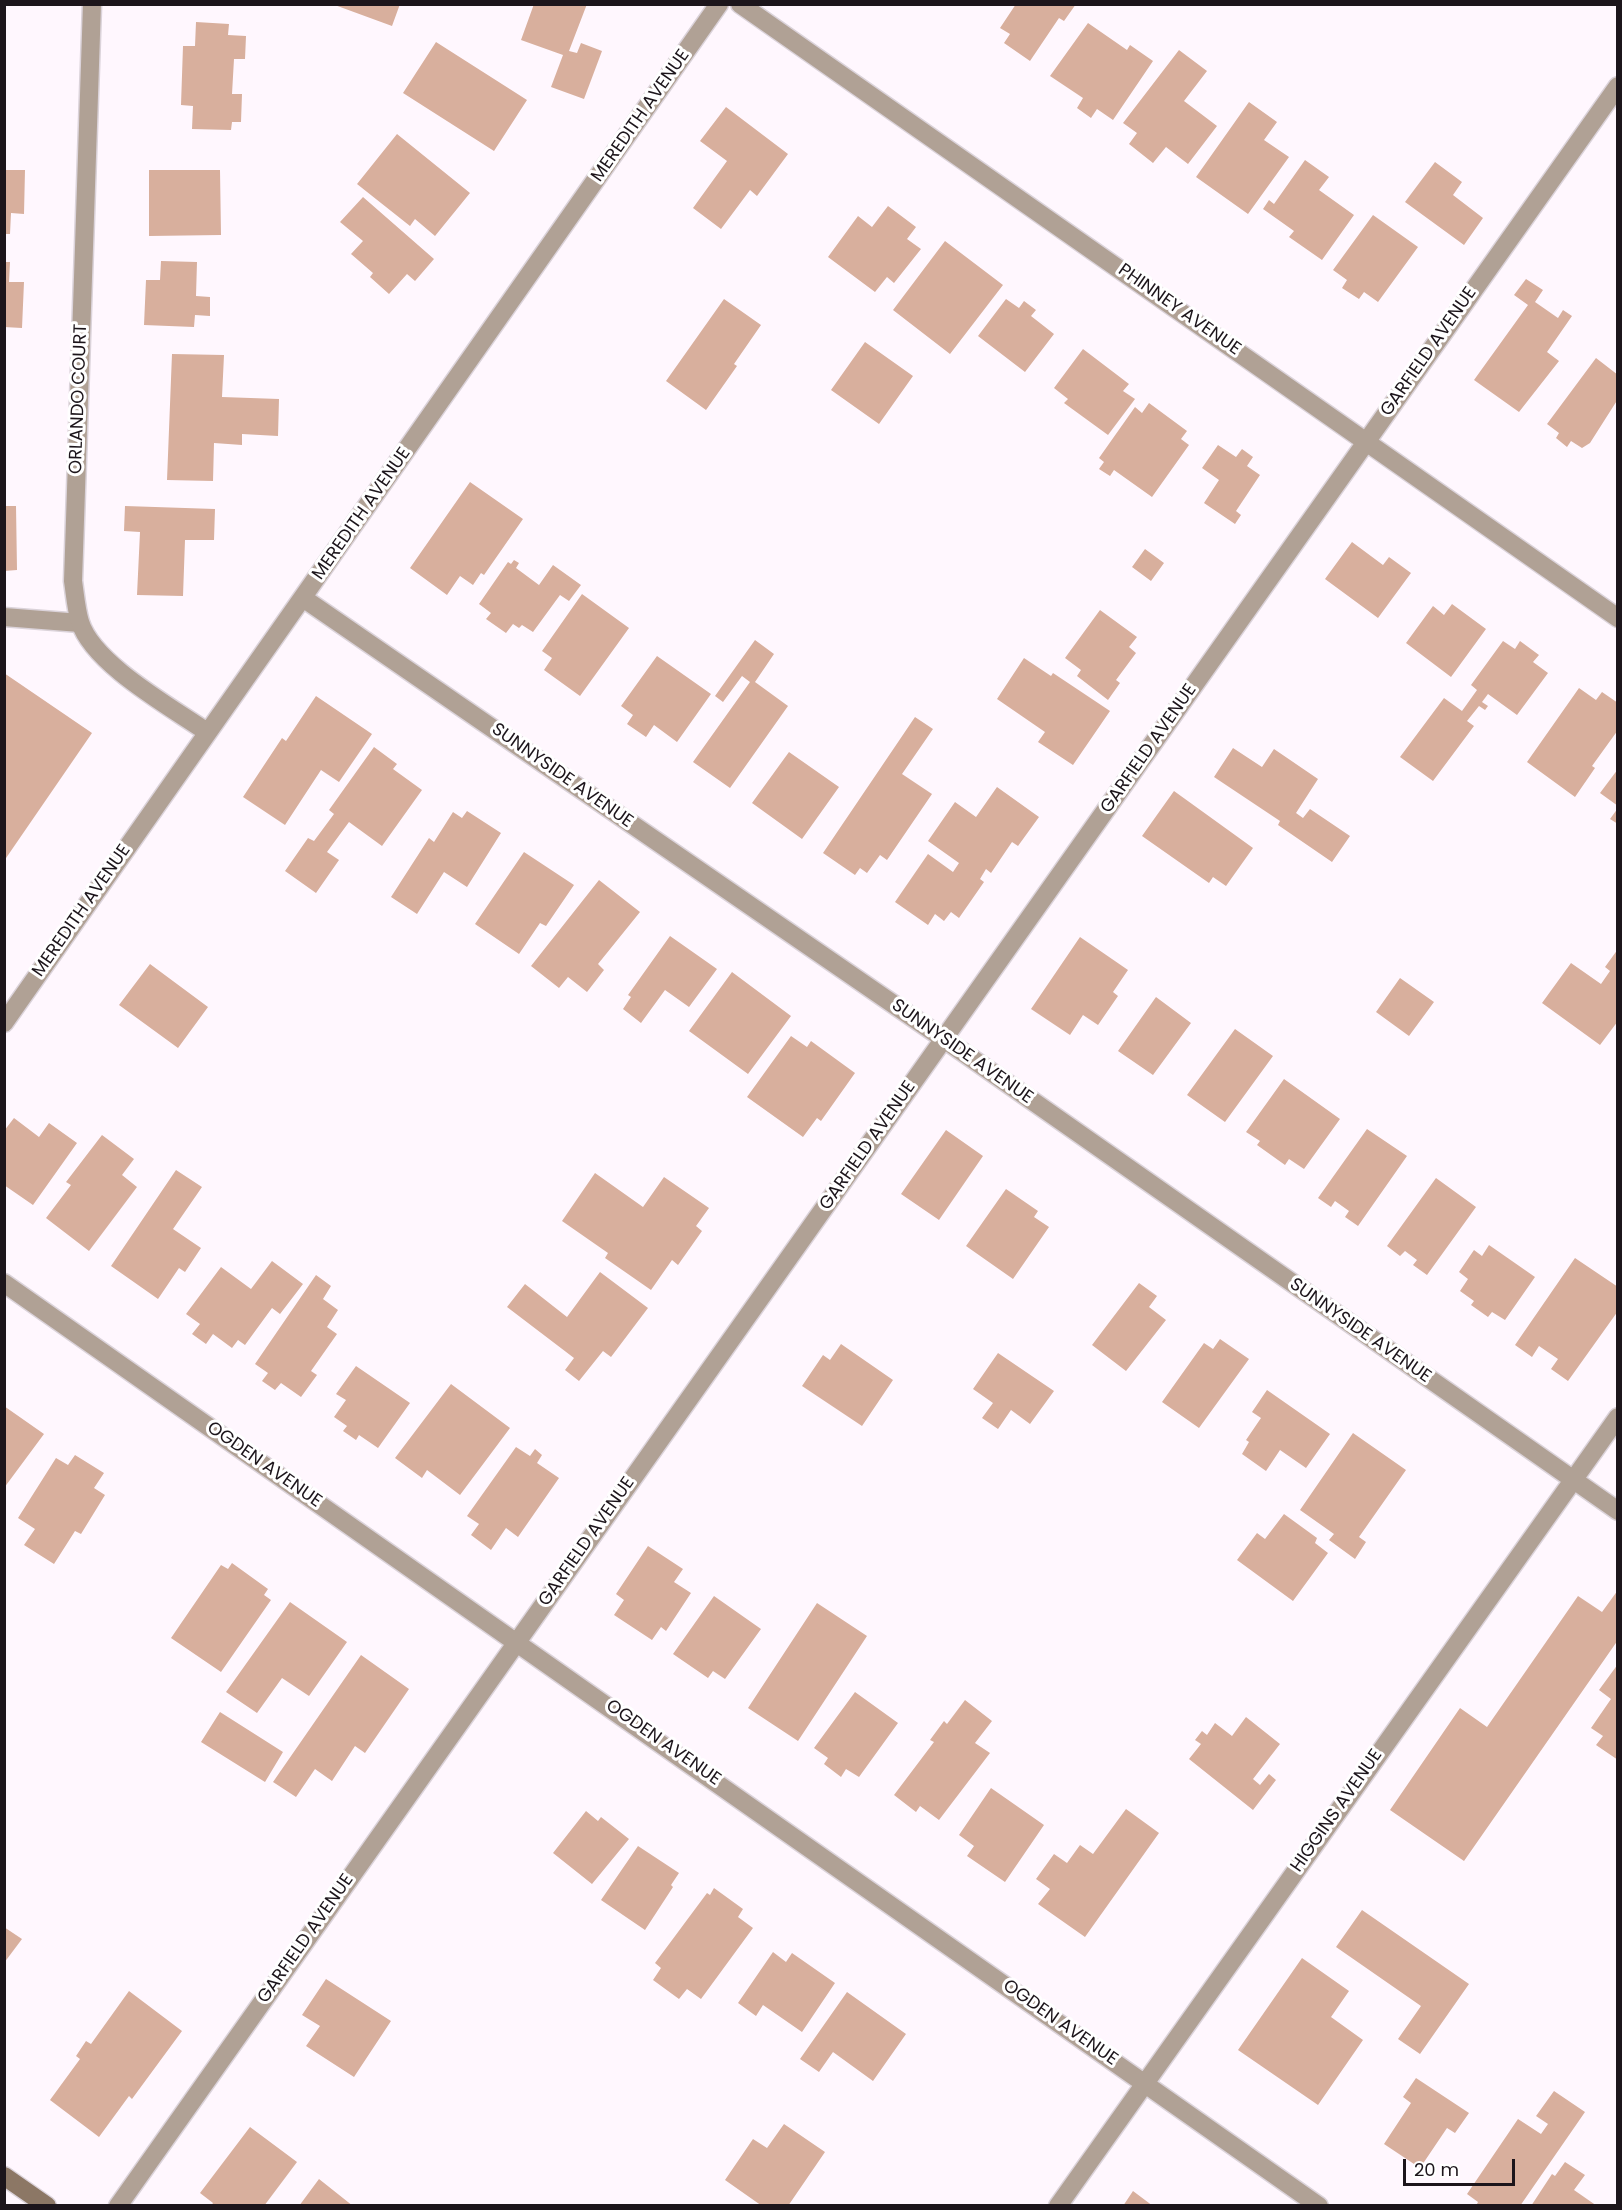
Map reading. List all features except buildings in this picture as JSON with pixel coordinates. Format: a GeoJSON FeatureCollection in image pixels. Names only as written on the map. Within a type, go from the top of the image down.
{"type":"FeatureCollection","features":[{"type":"Feature","properties":{"kind":"main road"},"geometry":{"type":"LineString","coordinates":[[4,2176],[47,2205]]}},
{"type":"Feature","properties":{"kind":"street","name":"ORLANDO COURT"},"geometry":{"type":"LineString","coordinates":[[92,4],[73,581],[80,623],[93,645],[112,666],[207,732]]}},
{"type":"Feature","properties":{"kind":"street","name":"MEREDITH AVENUE"},"geometry":{"type":"LineString","coordinates":[[4,1023],[719,4]]}},
{"type":"Feature","properties":{"kind":"street","name":"PHINNEY AVENUE"},"geometry":{"type":"LineString","coordinates":[[740,4],[1617,618]]}},
{"type":"Feature","properties":{"kind":"street","name":"GARFIELD AVENUE"},"geometry":{"type":"LineString","coordinates":[[118,2205],[1617,86]]}},
{"type":"Feature","properties":{"kind":"street","name":"SUNNYSIDE AVENUE"},"geometry":{"type":"LineString","coordinates":[[303,598],[944,1039],[1617,1511]]}},
{"type":"Feature","properties":{"kind":"street"},"geometry":{"type":"LineString","coordinates":[[4,617],[80,623]]}},
{"type":"Feature","properties":{"kind":"street","name":"OGDEN AVENUE"},"geometry":{"type":"LineString","coordinates":[[4,1283],[1319,2205]]}},
{"type":"Feature","properties":{"kind":"street","name":"HIGGINS AVENUE"},"geometry":{"type":"LineString","coordinates":[[1059,2205],[1617,1417]]}}]}
